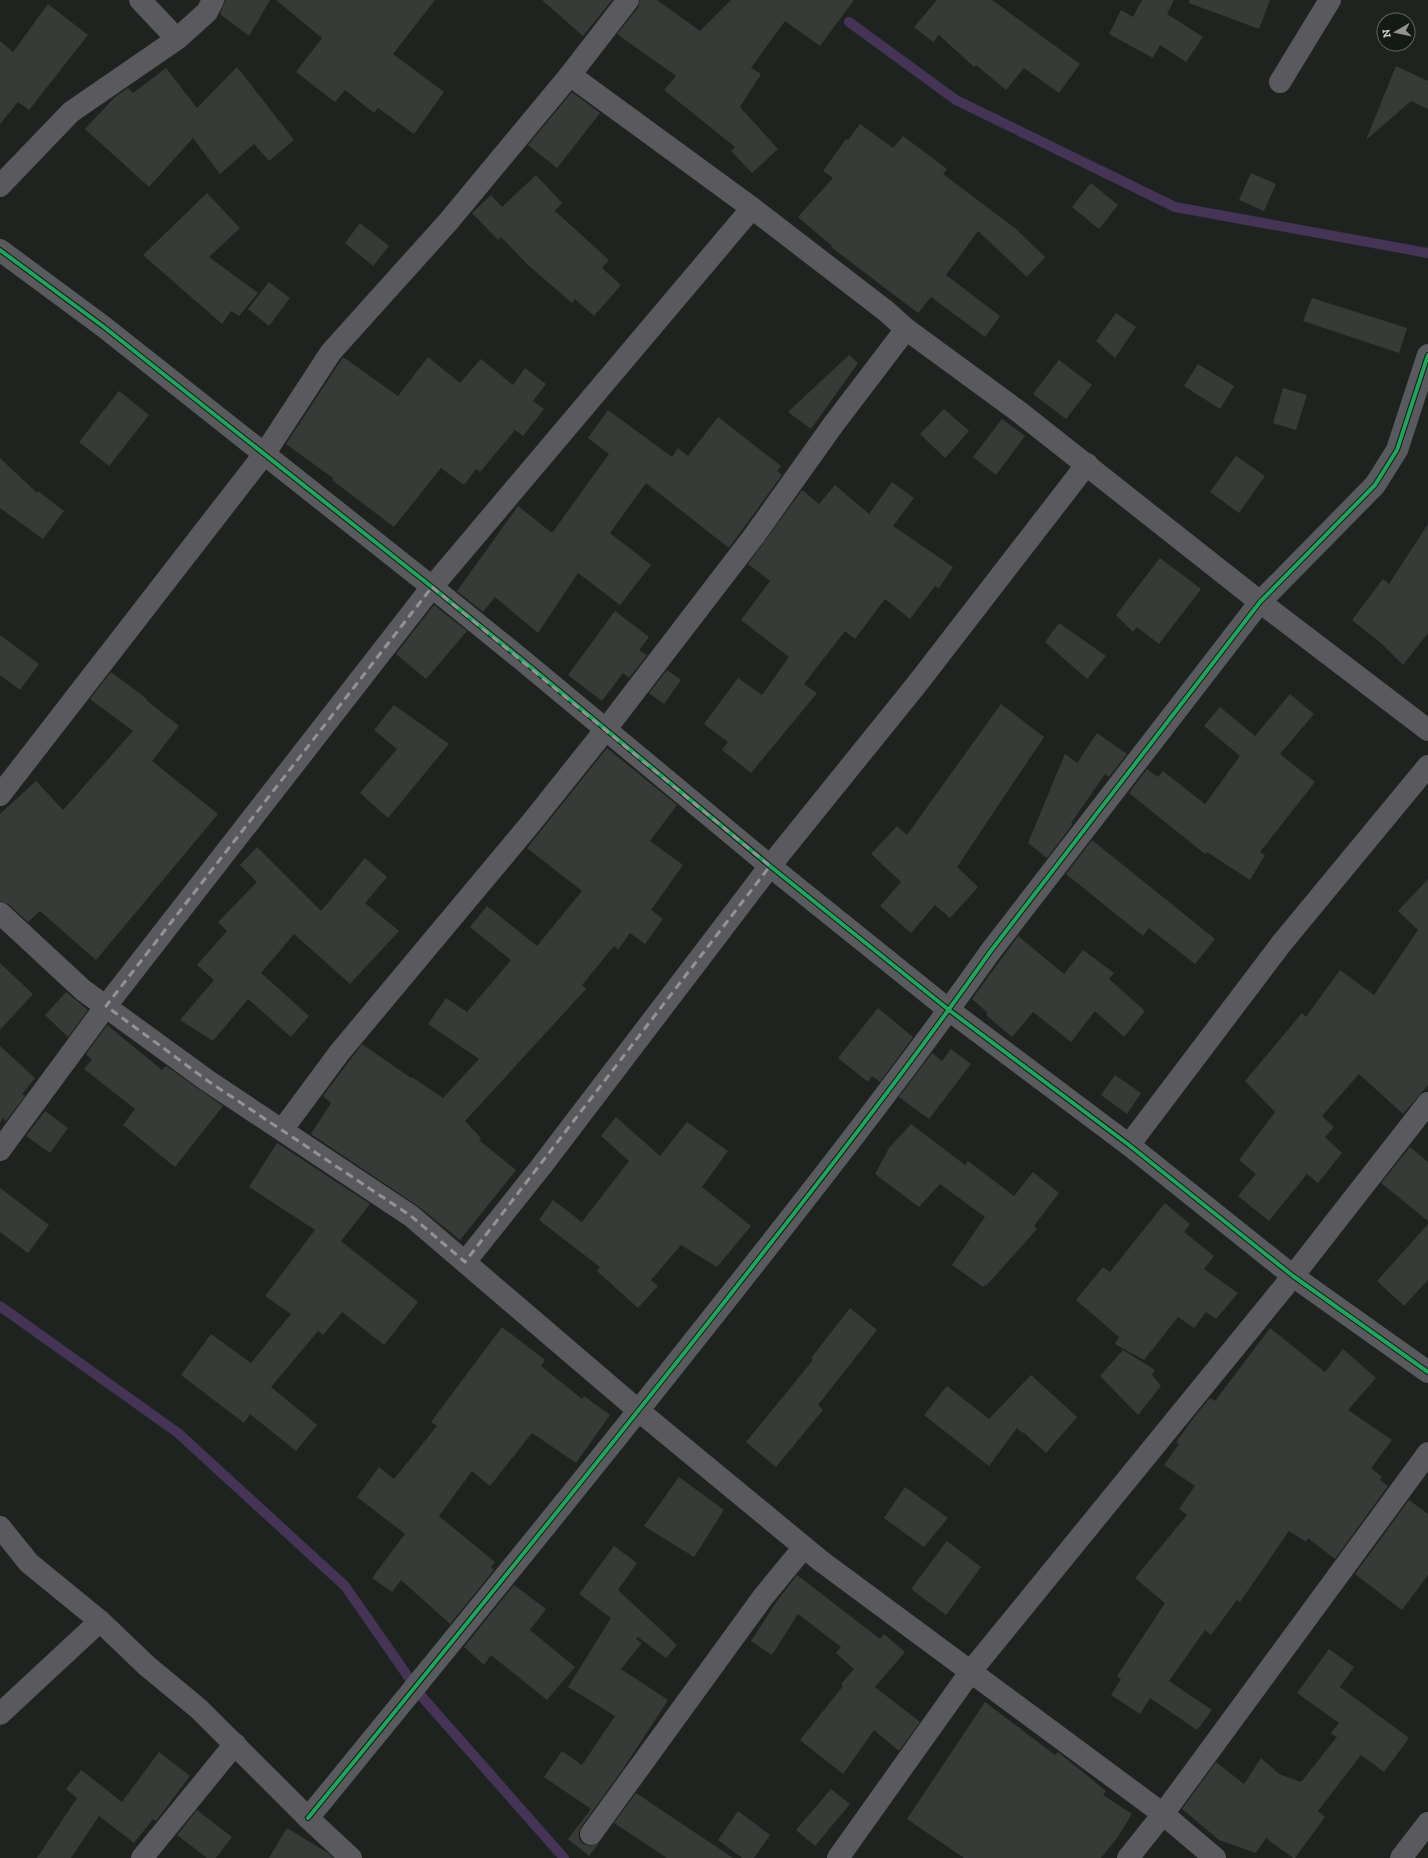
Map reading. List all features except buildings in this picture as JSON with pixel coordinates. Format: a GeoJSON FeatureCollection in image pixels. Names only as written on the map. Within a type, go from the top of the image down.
{"type":"FeatureCollection","features":[{"type":"Feature","properties":{"kind":"street"},"geometry":{"type":"LineString","coordinates":[[140,0],[177,39]]}},
{"type":"Feature","properties":{"kind":"street"},"geometry":{"type":"LineString","coordinates":[[0,186],[71,112],[177,39],[207,12],[213,0]]}},
{"type":"Feature","properties":{"kind":"street"},"geometry":{"type":"LineString","coordinates":[[0,795],[265,453],[331,352],[448,222],[570,75],[628,0]]}},
{"type":"Feature","properties":{"kind":"street"},"geometry":{"type":"LineString","coordinates":[[1280,82],[1330,0]]}},
{"type":"Feature","properties":{"kind":"street"},"geometry":{"type":"LineString","coordinates":[[570,75],[752,208],[886,311],[906,329],[1087,464],[1260,602],[1428,730]]}},
{"type":"Feature","properties":{"kind":"street"},"geometry":{"type":"LineString","coordinates":[[0,1150],[106,1006],[432,587],[752,208]]}},
{"type":"Feature","properties":{"kind":"street"},"geometry":{"type":"LineString","coordinates":[[0,250],[104,327],[265,453],[432,587],[606,729],[770,866],[949,1010],[1129,1145],[1293,1276],[1428,1372]]}},
{"type":"Feature","properties":{"kind":"street"},"geometry":{"type":"LineString","coordinates":[[282,1130],[339,1053],[531,822],[606,729],[754,536],[833,425],[906,329]]}},
{"type":"Feature","properties":{"kind":"street"},"geometry":{"type":"LineString","coordinates":[[308,1818],[638,1411],[808,1196],[949,1010],[990,952],[1260,602],[1375,485],[1396,450],[1428,355]]}},
{"type":"Feature","properties":{"kind":"street"},"geometry":{"type":"LineString","coordinates":[[466,1262],[540,1168],[770,866],[917,684],[1087,464]]}},
{"type":"Feature","properties":{"kind":"street"},"geometry":{"type":"LineString","coordinates":[[1129,1145],[1281,944],[1428,766]]}},
{"type":"Feature","properties":{"kind":"street"},"geometry":{"type":"LineString","coordinates":[[0,913],[83,990],[208,1081],[411,1216],[638,1411],[804,1547],[1163,1814],[1215,1858]]}},
{"type":"Feature","properties":{"kind":"street"},"geometry":{"type":"LineString","coordinates":[[838,1858],[972,1671],[1293,1276],[1428,1103]]}},
{"type":"Feature","properties":{"kind":"street"},"geometry":{"type":"LineString","coordinates":[[1128,1858],[1163,1814],[1428,1453]]}},
{"type":"Feature","properties":{"kind":"street"},"geometry":{"type":"LineString","coordinates":[[0,1527],[29,1563],[100,1621],[147,1666],[200,1709],[308,1818],[351,1858]]}},
{"type":"Feature","properties":{"kind":"street"},"geometry":{"type":"LineString","coordinates":[[591,1834],[759,1603],[804,1547]]}},
{"type":"Feature","properties":{"kind":"street"},"geometry":{"type":"LineString","coordinates":[[0,1714],[100,1621]]}},
{"type":"Feature","properties":{"kind":"street"},"geometry":{"type":"LineString","coordinates":[[142,1858],[234,1744]]}},
{"type":"Feature","properties":{"kind":"street"},"geometry":{"type":"LineString","coordinates":[[1400,1858],[1428,1823]]}},
{"type":"Feature","properties":{"kind":"highlighted area"},"geometry":{"type":"Polygon","coordinates":[[[432,587],[770,866],[465,1262],[411,1216],[208,1081],[106,1006],[432,587]]]}},
{"type":"Feature","properties":{"kind":"waterway"},"geometry":{"type":"LineString","coordinates":[[849,22],[956,100],[1175,207],[1428,253]]}},
{"type":"Feature","properties":{"kind":"waterway"},"geometry":{"type":"LineString","coordinates":[[0,1306],[178,1433],[345,1586],[423,1698],[564,1858]]}},
{"type":"Feature","properties":{"kind":"cycle path"},"geometry":{"type":"LineString","coordinates":[[0,250],[104,327],[432,587],[770,866],[949,1010],[1129,1145],[1293,1276],[1428,1372]]}},
{"type":"Feature","properties":{"kind":"cycle path"},"geometry":{"type":"LineString","coordinates":[[308,1818],[571,1495],[793,1214],[860,1128],[990,952],[1260,602],[1375,485],[1397,450],[1428,355]]}}]}
